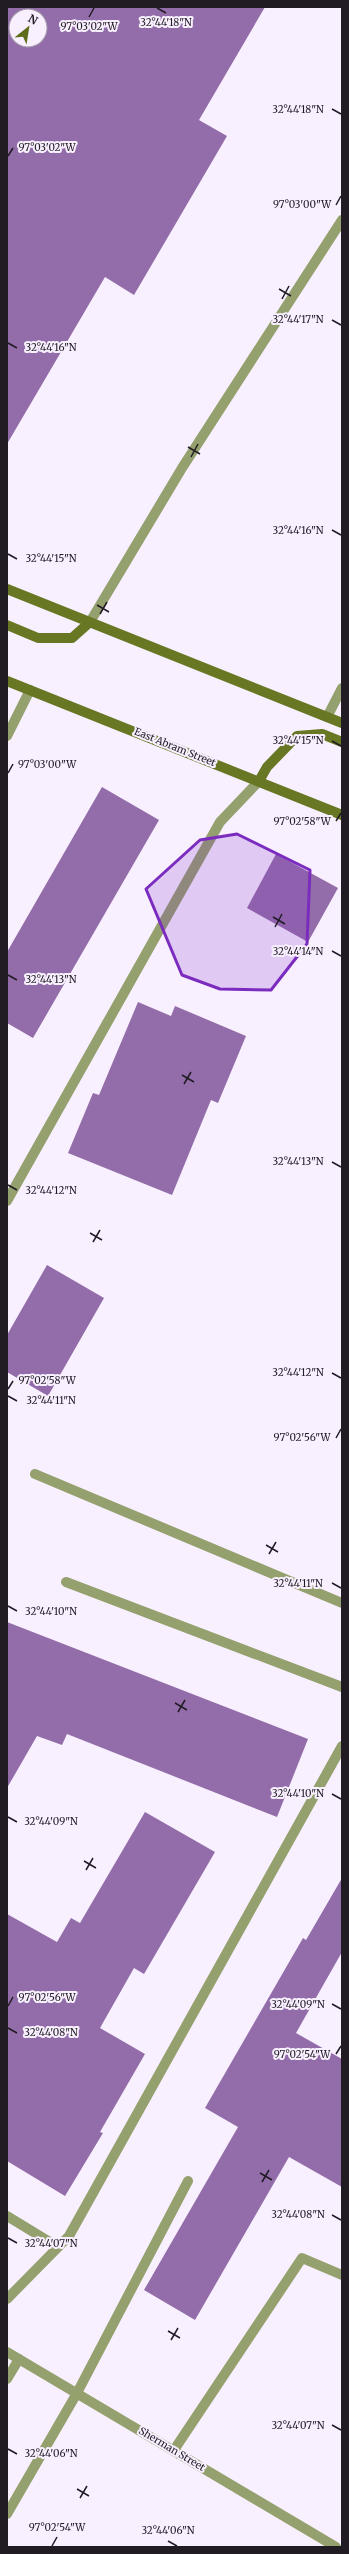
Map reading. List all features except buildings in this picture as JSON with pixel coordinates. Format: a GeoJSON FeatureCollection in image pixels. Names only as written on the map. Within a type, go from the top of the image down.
{"type":"FeatureCollection","features":[{"type":"Feature","properties":{"kind":"main road"},"geometry":{"type":"LineString","coordinates":[[7,589],[342,722]]}},
{"type":"Feature","properties":{"kind":"main road"},"geometry":{"type":"LineString","coordinates":[[7,625],[38,638],[72,638],[90,622]]}},
{"type":"Feature","properties":{"kind":"main road","name":"East Abram Street"},"geometry":{"type":"LineString","coordinates":[[7,681],[342,815]]}},
{"type":"Feature","properties":{"kind":"main road"},"geometry":{"type":"LineString","coordinates":[[259,781],[267,767],[297,736],[322,734],[342,742]]}},
{"type":"Feature","properties":{"kind":"street"},"geometry":{"type":"LineString","coordinates":[[90,622],[182,468],[342,220]]}},
{"type":"Feature","properties":{"kind":"street"},"geometry":{"type":"LineString","coordinates":[[328,717],[342,688]]}},
{"type":"Feature","properties":{"kind":"street"},"geometry":{"type":"LineString","coordinates":[[7,736],[30,690]]}},
{"type":"Feature","properties":{"kind":"street"},"geometry":{"type":"LineString","coordinates":[[7,1201],[220,822],[259,781]]}},
{"type":"Feature","properties":{"kind":"street"},"geometry":{"type":"LineString","coordinates":[[35,1474],[342,1603]]}},
{"type":"Feature","properties":{"kind":"street"},"geometry":{"type":"LineString","coordinates":[[66,1582],[342,1687]]}},
{"type":"Feature","properties":{"kind":"street"},"geometry":{"type":"LineString","coordinates":[[7,2299],[69,2236],[342,1746]]}},
{"type":"Feature","properties":{"kind":"street"},"geometry":{"type":"LineString","coordinates":[[7,2514],[77,2393],[188,2181]]}},
{"type":"Feature","properties":{"kind":"street"},"geometry":{"type":"LineString","coordinates":[[7,2216],[58,2247]]}},
{"type":"Feature","properties":{"kind":"street"},"geometry":{"type":"LineString","coordinates":[[174,2450],[302,2258],[342,2275]]}},
{"type":"Feature","properties":{"kind":"street","name":"Sherman Street"},"geometry":{"type":"LineString","coordinates":[[7,2352],[336,2547]]}},
{"type":"Feature","properties":{"kind":"street"},"geometry":{"type":"LineString","coordinates":[[7,2379],[19,2359]]}},
{"type":"Feature","properties":{"kind":"highlighted area"},"geometry":{"type":"Polygon","coordinates":[[[237,834],[310,870],[307,944],[271,990],[220,989],[182,975],[146,889],[200,840],[237,834]]]}}]}
